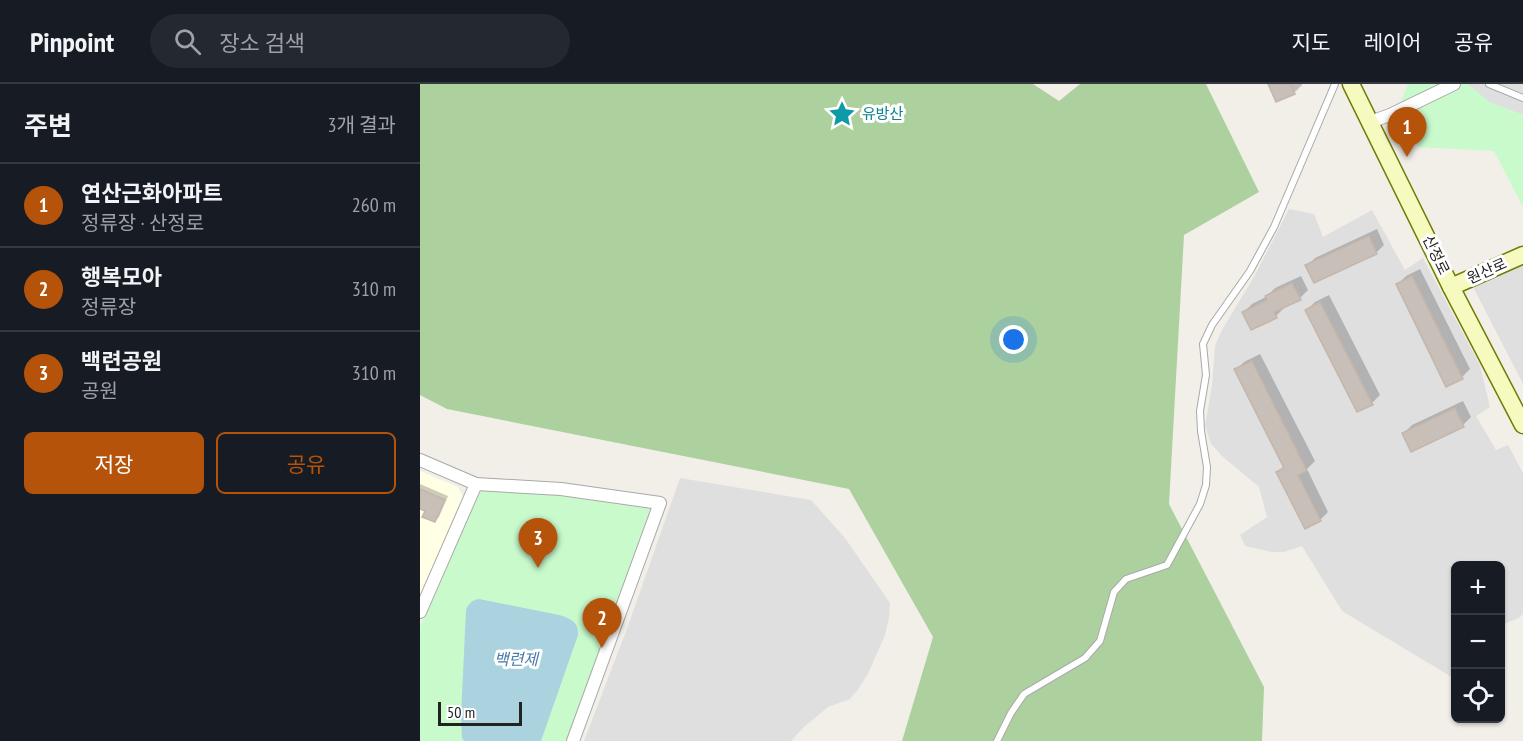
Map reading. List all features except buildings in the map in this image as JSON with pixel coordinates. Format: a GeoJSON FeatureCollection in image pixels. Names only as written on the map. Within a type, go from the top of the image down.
{"type":"FeatureCollection","features":[{"type":"Feature","properties":{"kind":"street","name":"산정로"},"geometry":{"type":"LineString","coordinates":[[1351,84],[1451,287],[1523,425]]}},
{"type":"Feature","properties":{"kind":"street"},"geometry":{"type":"LineString","coordinates":[[1370,122],[1390,115],[1454,84]]}},
{"type":"Feature","properties":{"kind":"street","name":"원산로"},"geometry":{"type":"LineString","coordinates":[[1451,287],[1523,255]]}},
{"type":"Feature","properties":{"kind":"street"},"geometry":{"type":"LineString","coordinates":[[420,460],[476,484],[561,489],[660,503],[573,741]]}},
{"type":"Feature","properties":{"kind":"street"},"geometry":{"type":"LineString","coordinates":[[420,612],[476,484]]}},
{"type":"Feature","properties":{"kind":"lane"},"geometry":{"type":"LineString","coordinates":[[997,741],[1024,693],[1085,658],[1100,641],[1114,592],[1126,579],[1167,566],[1200,504],[1207,476],[1200,411],[1206,375],[1203,345],[1212,325],[1250,271],[1274,227],[1335,84]]}},
{"type":"Feature","properties":{"kind":"lane"},"geometry":{"type":"LineString","coordinates":[[1490,84],[1523,98]]}},
{"type":"Feature","properties":{"kind":"shaded area"},"geometry":{"type":"Polygon","coordinates":[[[1468,84],[1523,84],[1523,115],[1489,102],[1468,84]]]}},
{"type":"Feature","properties":{"kind":"shaded area"},"geometry":{"type":"Polygon","coordinates":[[[1289,209],[1314,214],[1323,237],[1372,210],[1405,270],[1423,258],[1480,365],[1490,407],[1476,416],[1496,450],[1508,445],[1523,473],[1523,614],[1505,623],[1505,561],[1451,561],[1451,677],[1342,611],[1302,546],[1284,552],[1272,552],[1245,546],[1240,535],[1267,517],[1259,487],[1211,444],[1205,426],[1212,385],[1215,346],[1289,209]]]}},
{"type":"Feature","properties":{"kind":"shaded area"},"geometry":{"type":"Polygon","coordinates":[[[1523,255],[1523,384],[1469,279],[1523,255]]]}},
{"type":"Feature","properties":{"kind":"shaded area"},"geometry":{"type":"Polygon","coordinates":[[[420,471],[458,487],[463,497],[420,596],[420,471]]]}},
{"type":"Feature","properties":{"kind":"shaded area"},"geometry":{"type":"Polygon","coordinates":[[[680,478],[811,500],[845,538],[890,603],[885,635],[868,674],[857,691],[850,699],[828,707],[791,741],[584,741],[628,626],[680,478]]]}},
{"type":"Feature","properties":{"kind":"green space"},"geometry":{"type":"Polygon","coordinates":[[[420,84],[1033,84],[1059,101],[1080,84],[1206,84],[1259,192],[1184,235],[1169,504],[1264,687],[1262,741],[902,741],[933,637],[849,489],[447,409],[420,395],[420,84]]]}},
{"type":"Feature","properties":{"kind":"green space"},"geometry":{"type":"Polygon","coordinates":[[[1408,84],[1468,84],[1489,102],[1523,115],[1523,207],[1494,151],[1418,147],[1401,101],[1408,84]]]}},
{"type":"Feature","properties":{"kind":"green space"},"geometry":{"type":"Polygon","coordinates":[[[483,485],[651,509],[567,741],[420,741],[420,627],[483,485]]]}},
{"type":"Feature","properties":{"kind":"water","name":"백련제"},"geometry":{"type":"Polygon","coordinates":[[[479,599],[559,615],[570,619],[577,627],[578,635],[541,741],[464,741],[462,738],[466,610],[474,600],[479,599]]]}},
{"type":"Feature","properties":{"kind":"place","name":"유방산"},"geometry":{"type":"Point","coordinates":[842,114]}},
{"type":"Feature","properties":{"kind":"place","name":"연산근화아파트"},"geometry":{"type":"Point","coordinates":[1407,157]}},
{"type":"Feature","properties":{"kind":"place","name":"백련공원"},"geometry":{"type":"Point","coordinates":[538,568]}},
{"type":"Feature","properties":{"kind":"place","name":"행복모아"},"geometry":{"type":"Point","coordinates":[602,648]}}]}
